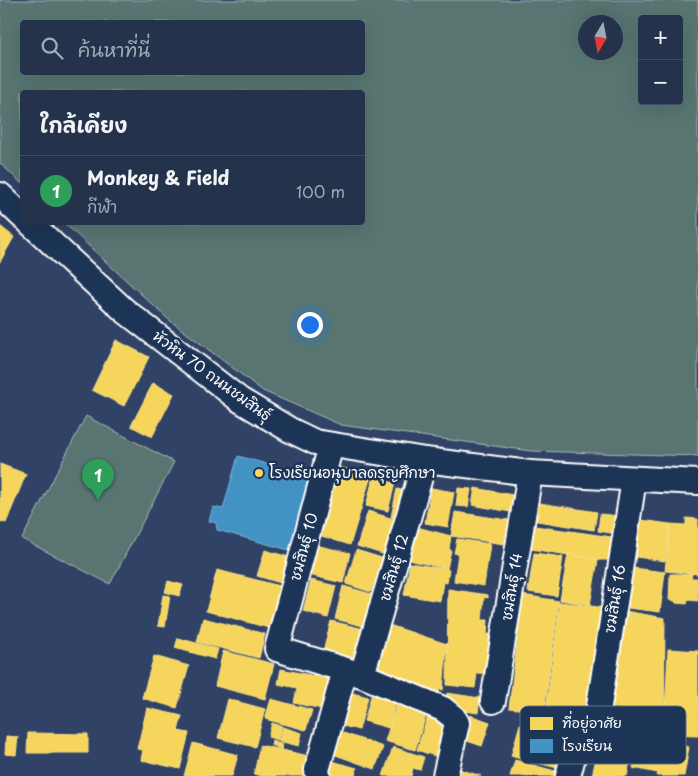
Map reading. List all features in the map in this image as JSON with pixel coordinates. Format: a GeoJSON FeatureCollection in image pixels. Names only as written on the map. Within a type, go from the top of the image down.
{"type":"FeatureCollection","features":[{"type":"Feature","properties":{"kind":"street"},"geometry":{"type":"LineString","coordinates":[[0,196],[20,214]]}},
{"type":"Feature","properties":{"kind":"street","name":"หัวหิน 70 ถนนชมสินธุ์"},"geometry":{"type":"LineString","coordinates":[[32,225],[124,310],[240,400],[290,430],[316,442],[331,446],[425,460],[530,473],[698,482]]}},
{"type":"Feature","properties":{"kind":"street","name":"ชมสินธุ์ 10"},"geometry":{"type":"LineString","coordinates":[[331,446],[278,649],[354,673]]}},
{"type":"Feature","properties":{"kind":"street","name":"ชมสินธุ์ 12"},"geometry":{"type":"LineString","coordinates":[[318,776],[317,770],[354,673],[425,460]]}},
{"type":"Feature","properties":{"kind":"street","name":"ชมสินธุ์ 14"},"geometry":{"type":"LineString","coordinates":[[493,701],[530,473]]}},
{"type":"Feature","properties":{"kind":"street","name":"ชมสินธุ์ 16"},"geometry":{"type":"LineString","coordinates":[[599,706],[634,479]]}},
{"type":"Feature","properties":{"kind":"street"},"geometry":{"type":"LineString","coordinates":[[354,673],[443,709],[453,717],[457,723],[445,776]]}},
{"type":"Feature","properties":{"kind":"green space"},"geometry":{"type":"Polygon","coordinates":[[[0,0],[698,0],[698,456],[531,451],[341,425],[263,391],[168,319],[66,225],[365,225],[365,90],[20,90],[20,182],[0,163],[0,0]]]}},
{"type":"Feature","properties":{"kind":"green space"},"geometry":{"type":"Polygon","coordinates":[[[86,416],[174,462],[110,584],[22,539],[86,416]]]}},
{"type":"Feature","properties":{"kind":"building: ที่อยู่อาศัย"},"geometry":{"type":"Polygon","coordinates":[[[0,226],[14,237],[0,262],[0,226]]]}},
{"type":"Feature","properties":{"kind":"building: ที่อยู่อาศัย"},"geometry":{"type":"Polygon","coordinates":[[[116,340],[149,357],[124,406],[92,390],[116,340]]]}},
{"type":"Feature","properties":{"kind":"building: ที่อยู่อาศัย"},"geometry":{"type":"Polygon","coordinates":[[[153,383],[174,394],[152,437],[131,426],[153,383]]]}},
{"type":"Feature","properties":{"kind":"building: ที่อยู่อาศัย"},"geometry":{"type":"Polygon","coordinates":[[[0,464],[26,474],[6,523],[0,521],[0,464]]]}},
{"type":"Feature","properties":{"kind":"building: ที่อยู่อาศัย"},"geometry":{"type":"Polygon","coordinates":[[[336,466],[371,476],[350,545],[315,534],[336,466]]]}},
{"type":"Feature","properties":{"kind":"building: ที่อยู่อาศัย"},"geometry":{"type":"Polygon","coordinates":[[[373,478],[395,483],[388,511],[366,506],[373,478]]]}},
{"type":"Feature","properties":{"kind":"building: ที่อยู่อาศัย"},"geometry":{"type":"Polygon","coordinates":[[[431,488],[454,492],[448,527],[425,523],[431,488]]]}},
{"type":"Feature","properties":{"kind":"building: ที่อยู่อาศัย"},"geometry":{"type":"Polygon","coordinates":[[[458,488],[471,489],[468,507],[456,506],[458,488]]]}},
{"type":"Feature","properties":{"kind":"building: ที่อยู่อาศัย"},"geometry":{"type":"Polygon","coordinates":[[[475,488],[513,495],[511,512],[472,505],[475,488]]]}},
{"type":"Feature","properties":{"kind":"building: ที่อยู่อาศัย"},"geometry":{"type":"Polygon","coordinates":[[[397,489],[406,491],[400,519],[391,517],[397,489]]]}},
{"type":"Feature","properties":{"kind":"building: ที่อยู่อาศัย"},"geometry":{"type":"Polygon","coordinates":[[[533,502],[597,512],[594,530],[531,520],[533,502]]]}},
{"type":"Feature","properties":{"kind":"building: ที่อยู่อาศัย"},"geometry":{"type":"Polygon","coordinates":[[[368,511],[400,521],[389,556],[357,546],[368,511]]]}},
{"type":"Feature","properties":{"kind":"building: ที่อยู่อาศัย"},"geometry":{"type":"Polygon","coordinates":[[[455,512],[508,520],[504,544],[451,536],[455,512]]]}},
{"type":"Feature","properties":{"kind":"building: ที่อยู่อาศัย"},"geometry":{"type":"Polygon","coordinates":[[[600,514],[620,516],[617,534],[598,531],[600,514]]]}},
{"type":"Feature","properties":{"kind":"building: ที่อยู่อาศัย"},"geometry":{"type":"Polygon","coordinates":[[[686,518],[698,519],[698,574],[665,571],[670,524],[686,525],[686,518]]]}},
{"type":"Feature","properties":{"kind":"building: ที่อยู่อาศัย"},"geometry":{"type":"Polygon","coordinates":[[[634,519],[670,524],[665,561],[629,556],[634,519]]]}},
{"type":"Feature","properties":{"kind":"building: ที่อยู่อาศัย"},"geometry":{"type":"Polygon","coordinates":[[[528,525],[612,537],[609,560],[525,548],[528,525]]]}},
{"type":"Feature","properties":{"kind":"building: ที่อยู่อาศัย"},"geometry":{"type":"Polygon","coordinates":[[[413,526],[451,536],[449,549],[451,550],[447,569],[405,559],[413,526]]]}},
{"type":"Feature","properties":{"kind":"building: ที่อยู่อาศัย"},"geometry":{"type":"Polygon","coordinates":[[[457,539],[490,544],[484,586],[454,581],[458,554],[454,553],[457,539]]]}},
{"type":"Feature","properties":{"kind":"building: ที่อยู่อาศัย"},"geometry":{"type":"Polygon","coordinates":[[[311,544],[350,553],[343,583],[304,574],[311,544]]]}},
{"type":"Feature","properties":{"kind":"building: ที่อยู่อาศัย"},"geometry":{"type":"Polygon","coordinates":[[[265,550],[292,558],[284,584],[257,576],[265,550]]]}},
{"type":"Feature","properties":{"kind":"building: ที่อยู่อาศัย"},"geometry":{"type":"Polygon","coordinates":[[[356,550],[382,558],[371,592],[346,584],[356,550]]]}},
{"type":"Feature","properties":{"kind":"building: ที่อยู่อาศัย"},"geometry":{"type":"Polygon","coordinates":[[[534,553],[563,557],[557,596],[528,592],[534,553]]]}},
{"type":"Feature","properties":{"kind":"building: ที่อยู่อาศัย"},"geometry":{"type":"Polygon","coordinates":[[[568,554],[598,560],[590,605],[560,600],[568,554]]]}},
{"type":"Feature","properties":{"kind":"building: ที่อยู่อาศัย"},"geometry":{"type":"Polygon","coordinates":[[[410,563],[449,570],[447,583],[443,582],[440,601],[404,595],[410,563]]]}},
{"type":"Feature","properties":{"kind":"building: ที่อยู่อาศัย"},"geometry":{"type":"Polygon","coordinates":[[[633,568],[665,572],[660,612],[628,608],[633,568]]]}},
{"type":"Feature","properties":{"kind":"building: ที่อยู่อาศัย"},"geometry":{"type":"Polygon","coordinates":[[[217,570],[280,586],[269,628],[206,611],[217,570]]]}},
{"type":"Feature","properties":{"kind":"building: ที่อยู่อาศัย"},"geometry":{"type":"Polygon","coordinates":[[[670,574],[692,574],[691,578],[697,578],[698,601],[688,600],[687,604],[669,600],[670,574]]]}},
{"type":"Feature","properties":{"kind":"building: ที่อยู่อาศัย"},"geometry":{"type":"Polygon","coordinates":[[[311,580],[336,586],[328,618],[303,611],[311,580]]]}},
{"type":"Feature","properties":{"kind":"building: ที่อยู่อาศัย"},"geometry":{"type":"Polygon","coordinates":[[[168,581],[183,585],[179,596],[165,592],[168,581]]]}},
{"type":"Feature","properties":{"kind":"building: ที่อยู่อาศัย"},"geometry":{"type":"Polygon","coordinates":[[[343,586],[375,595],[367,627],[335,619],[343,586]]]}},
{"type":"Feature","properties":{"kind":"building: ที่อยู่อาศัย"},"geometry":{"type":"Polygon","coordinates":[[[448,589],[488,595],[488,598],[484,597],[482,620],[488,620],[487,634],[496,635],[492,674],[477,673],[475,688],[447,685],[448,589]]]}},
{"type":"Feature","properties":{"kind":"building: ที่อยู่อาศัย"},"geometry":{"type":"Polygon","coordinates":[[[163,595],[170,596],[165,627],[158,626],[163,595]]]}},
{"type":"Feature","properties":{"kind":"building: ที่อยู่อาศัย"},"geometry":{"type":"Polygon","coordinates":[[[523,595],[559,601],[545,706],[520,706],[520,709],[509,708],[523,595]]]}},
{"type":"Feature","properties":{"kind":"building: ที่อยู่อาศัย"},"geometry":{"type":"Polygon","coordinates":[[[560,602],[606,608],[592,706],[546,706],[560,602]]]}},
{"type":"Feature","properties":{"kind":"building: ที่อยู่อาศัย"},"geometry":{"type":"Polygon","coordinates":[[[619,610],[665,618],[664,706],[604,706],[619,610]]]}},
{"type":"Feature","properties":{"kind":"building: ที่อยู่อาศัย"},"geometry":{"type":"Polygon","coordinates":[[[203,618],[265,634],[259,658],[197,642],[203,618]]]}},
{"type":"Feature","properties":{"kind":"building: ที่อยู่อาศัย"},"geometry":{"type":"Polygon","coordinates":[[[331,621],[364,629],[356,660],[323,651],[331,621]]]}},
{"type":"Feature","properties":{"kind":"building: ที่อยู่อาศัย"},"geometry":{"type":"Polygon","coordinates":[[[386,624],[447,644],[443,690],[440,689],[437,700],[370,671],[386,624]]]}},
{"type":"Feature","properties":{"kind":"building: ที่อยู่อาศัย"},"geometry":{"type":"Polygon","coordinates":[[[178,638],[218,649],[215,659],[175,648],[178,638]]]}},
{"type":"Feature","properties":{"kind":"building: ที่อยู่อาศัย"},"geometry":{"type":"Polygon","coordinates":[[[668,649],[698,651],[698,736],[686,736],[686,706],[665,706],[668,649]]]}},
{"type":"Feature","properties":{"kind":"building: ที่อยู่อาศัย"},"geometry":{"type":"Polygon","coordinates":[[[223,651],[274,664],[265,699],[215,686],[223,651]]]}},
{"type":"Feature","properties":{"kind":"building: ที่อยู่อาศัย"},"geometry":{"type":"Polygon","coordinates":[[[154,656],[189,666],[177,708],[142,698],[154,656]]]}},
{"type":"Feature","properties":{"kind":"building: ที่อยู่อาศัย"},"geometry":{"type":"Polygon","coordinates":[[[281,669],[329,679],[322,709],[294,703],[297,688],[278,684],[281,669]]]}},
{"type":"Feature","properties":{"kind":"building: ที่อยู่อาศัย"},"geometry":{"type":"Polygon","coordinates":[[[348,692],[368,697],[359,730],[339,725],[348,692]]]}},
{"type":"Feature","properties":{"kind":"building: ที่อยู่อาศัย"},"geometry":{"type":"Polygon","coordinates":[[[372,693],[396,700],[389,728],[364,721],[372,693]]]}},
{"type":"Feature","properties":{"kind":"building: ที่อยู่อาศัย"},"geometry":{"type":"Polygon","coordinates":[[[447,693],[480,698],[478,713],[445,708],[447,693]]]}},
{"type":"Feature","properties":{"kind":"building: ที่อยู่อาศัย"},"geometry":{"type":"Polygon","coordinates":[[[399,697],[429,706],[415,750],[385,741],[399,697]]]}},
{"type":"Feature","properties":{"kind":"building: ที่อยู่อาศัย"},"geometry":{"type":"Polygon","coordinates":[[[228,699],[265,709],[255,747],[218,738],[228,699]]]}},
{"type":"Feature","properties":{"kind":"building: ที่อยู่อาศัย"},"geometry":{"type":"Polygon","coordinates":[[[271,699],[312,710],[306,730],[265,719],[271,699]]]}},
{"type":"Feature","properties":{"kind":"building: ที่อยู่อาศัย"},"geometry":{"type":"Polygon","coordinates":[[[147,708],[182,716],[178,731],[189,733],[180,769],[141,760],[143,750],[137,749],[147,708]]]}},
{"type":"Feature","properties":{"kind":"building: ที่อยู่อาศัย"},"geometry":{"type":"Polygon","coordinates":[[[428,715],[450,722],[438,757],[417,750],[428,715]]]}},
{"type":"Feature","properties":{"kind":"building: ที่อยู่อาศัย"},"geometry":{"type":"Polygon","coordinates":[[[470,715],[490,722],[482,746],[461,739],[470,715]]]}},
{"type":"Feature","properties":{"kind":"building: ที่อยู่อาศัย"},"geometry":{"type":"Polygon","coordinates":[[[272,723],[282,726],[278,740],[268,737],[272,723]]]}},
{"type":"Feature","properties":{"kind":"building: ที่อยู่อาศัย"},"geometry":{"type":"Polygon","coordinates":[[[520,724],[520,758],[511,756],[520,724]]]}},
{"type":"Feature","properties":{"kind":"building: ที่อยู่อาศัย"},"geometry":{"type":"Polygon","coordinates":[[[283,727],[302,733],[299,746],[279,741],[283,727]]]}},
{"type":"Feature","properties":{"kind":"building: ที่อยู่อาศัย"},"geometry":{"type":"Polygon","coordinates":[[[338,731],[383,747],[375,769],[330,753],[338,731]]]}},
{"type":"Feature","properties":{"kind":"building: ที่อยู่อาศัย"},"geometry":{"type":"Polygon","coordinates":[[[28,733],[88,734],[88,753],[27,753],[28,733]]]}},
{"type":"Feature","properties":{"kind":"building: ที่อยู่อาศัย"},"geometry":{"type":"Polygon","coordinates":[[[6,736],[18,737],[16,755],[5,754],[6,736]]]}},
{"type":"Feature","properties":{"kind":"building: ที่อยู่อาศัย"},"geometry":{"type":"Polygon","coordinates":[[[272,740],[283,744],[281,749],[271,745],[272,740]]]}},
{"type":"Feature","properties":{"kind":"building: ที่อยู่อาศัย"},"geometry":{"type":"Polygon","coordinates":[[[193,743],[238,755],[232,776],[184,776],[193,743]]]}},
{"type":"Feature","properties":{"kind":"building: ที่อยู่อาศัย"},"geometry":{"type":"Polygon","coordinates":[[[260,745],[309,756],[305,776],[262,776],[254,774],[260,745]]]}},
{"type":"Feature","properties":{"kind":"building: ที่อยู่อาศัย"},"geometry":{"type":"Polygon","coordinates":[[[686,746],[689,747],[684,776],[657,776],[658,773],[633,768],[634,764],[686,764],[686,746]]]}},
{"type":"Feature","properties":{"kind":"building: ที่อยู่อาศัย"},"geometry":{"type":"Polygon","coordinates":[[[393,747],[424,757],[420,770],[413,768],[411,776],[383,776],[393,747]]]}},
{"type":"Feature","properties":{"kind":"building: ที่อยู่อาศัย"},"geometry":{"type":"Polygon","coordinates":[[[515,760],[520,761],[520,764],[530,764],[555,771],[553,776],[510,776],[515,760]]]}},
{"type":"Feature","properties":{"kind":"building: ที่อยู่อาศัย"},"geometry":{"type":"Polygon","coordinates":[[[332,761],[357,768],[355,776],[328,776],[332,761]]]}},
{"type":"Feature","properties":{"kind":"building: ที่อยู่อาศัย"},"geometry":{"type":"Polygon","coordinates":[[[542,764],[562,764],[561,769],[542,764]]]}},
{"type":"Feature","properties":{"kind":"building: ที่อยู่อาศัย"},"geometry":{"type":"Polygon","coordinates":[[[595,764],[630,764],[627,776],[592,776],[595,764]]]}},
{"type":"Feature","properties":{"kind":"building: ที่อยู่อาศัย"},"geometry":{"type":"Polygon","coordinates":[[[456,768],[481,776],[453,776],[456,768]]]}},
{"type":"Feature","properties":{"kind":"building: โรงเรียน"},"geometry":{"type":"Polygon","coordinates":[[[238,456],[313,477],[292,551],[217,530],[216,523],[209,521],[213,507],[223,509],[238,456]]]}},
{"type":"Feature","properties":{"kind":"place","name":"โรงเรียนอนุบาลดรุญศึกษา"},"geometry":{"type":"Point","coordinates":[259,473]}},
{"type":"Feature","properties":{"kind":"place","name":"Monkey & Field"},"geometry":{"type":"Point","coordinates":[98,500]}}]}
